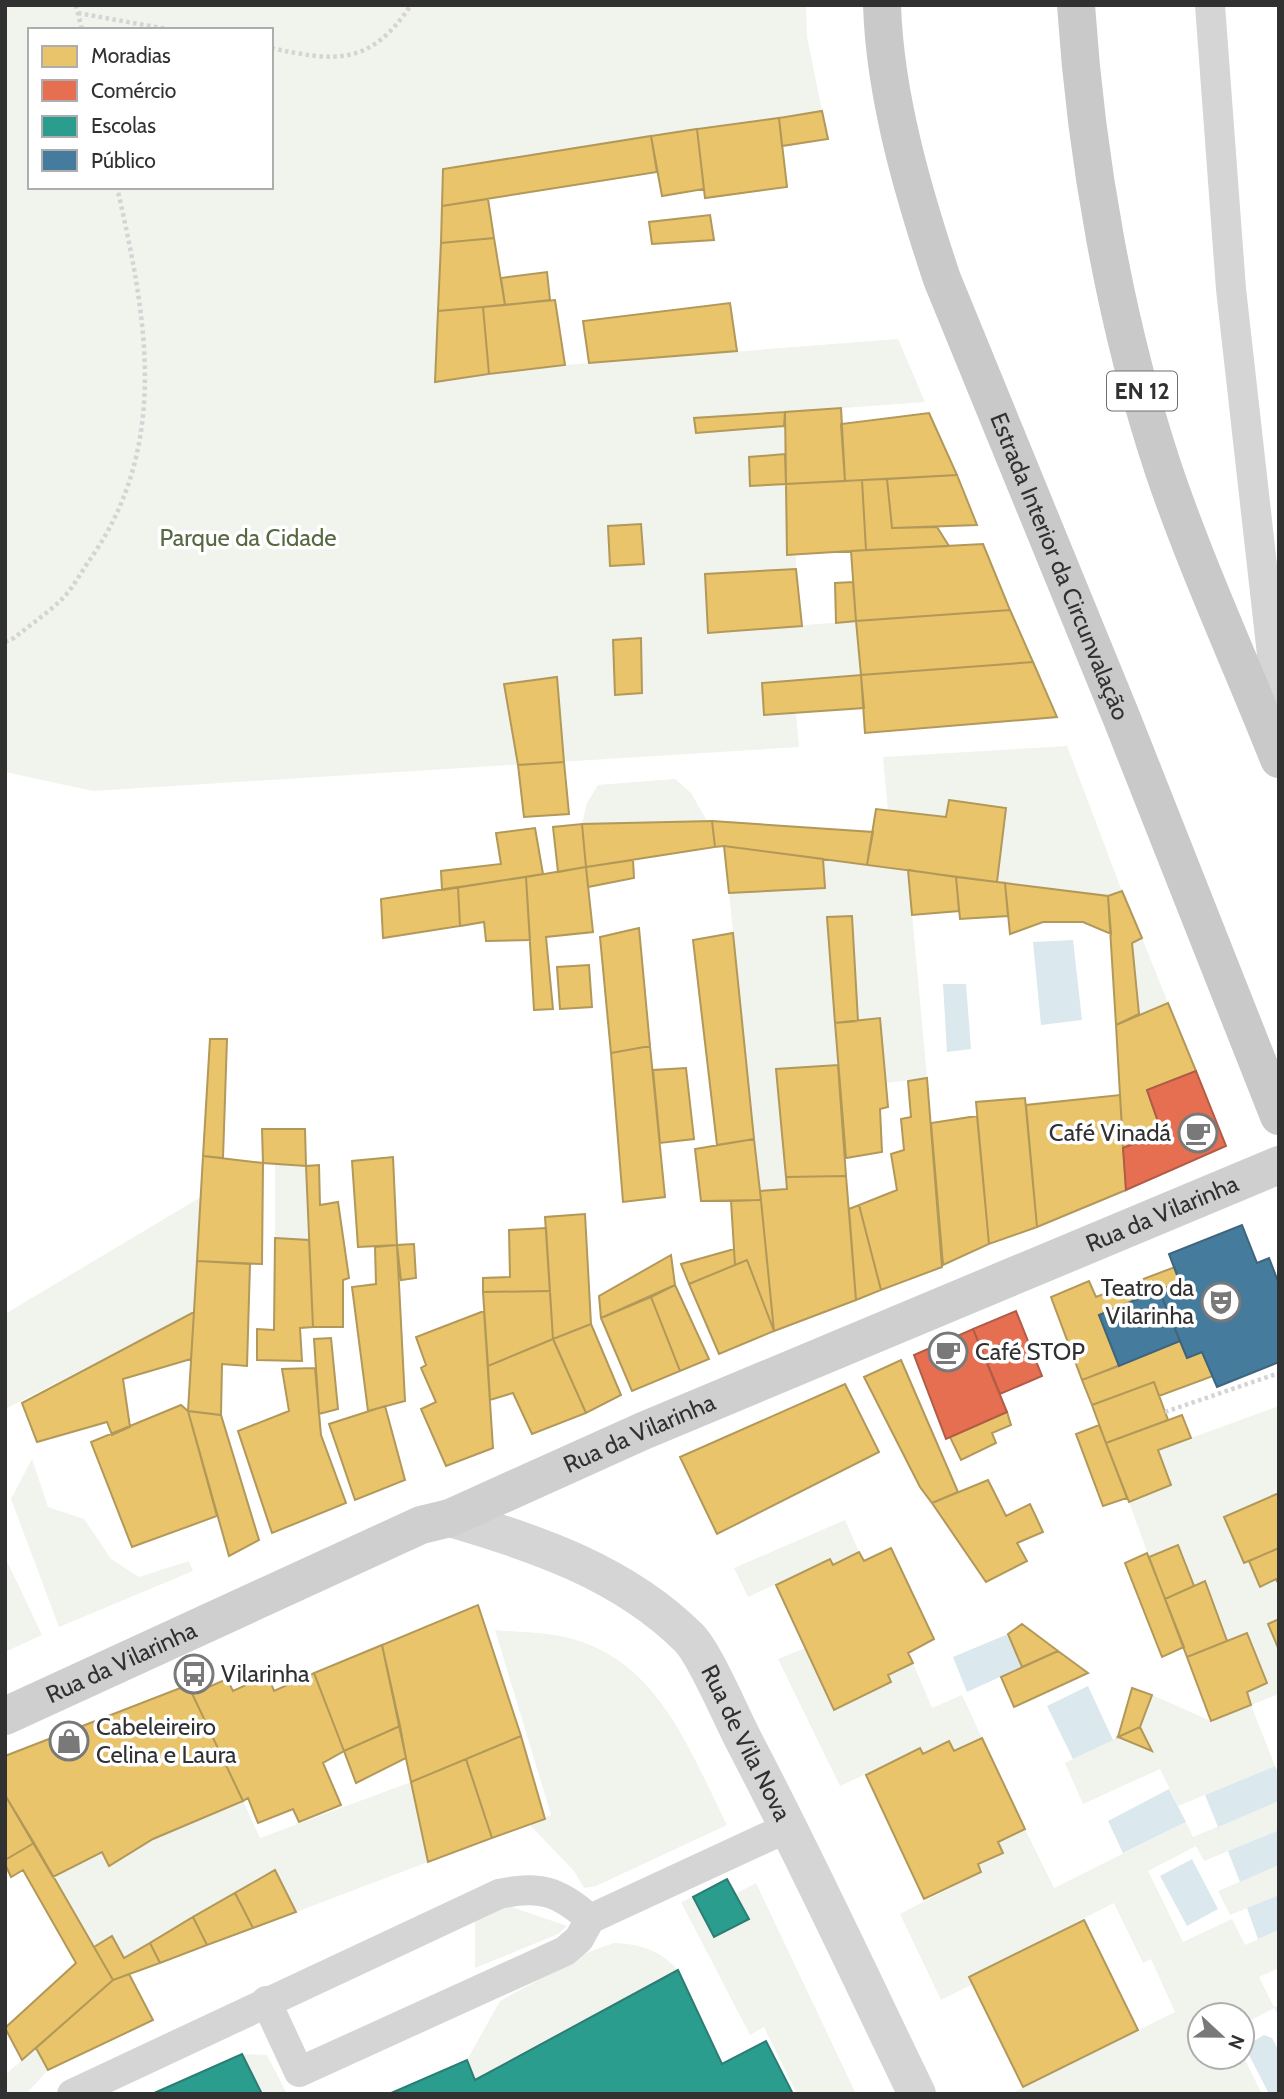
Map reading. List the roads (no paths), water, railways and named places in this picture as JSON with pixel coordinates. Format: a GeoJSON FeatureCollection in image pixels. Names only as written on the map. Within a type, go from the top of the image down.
{"type":"FeatureCollection","features":[{"type":"Feature","properties":{"kind":"main road","name":"Estrada Interior da Circunvalação"},"geometry":{"type":"LineString","coordinates":[[882,5],[895,107],[920,212],[942,279],[1122,719],[1279,1116]]}},
{"type":"Feature","properties":{"kind":"main road","name":"EN 12"},"geometry":{"type":"LineString","coordinates":[[1076,5],[1082,99],[1106,242],[1135,365],[1163,468],[1279,759]]}},
{"type":"Feature","properties":{"kind":"main road","name":"Rua da Vilarinha"},"geometry":{"type":"LineString","coordinates":[[5,1716],[421,1525],[450,1518],[643,1432],[1279,1165]]}},
{"type":"Feature","properties":{"kind":"street","name":"Rua de Vila Nova"},"geometry":{"type":"LineString","coordinates":[[450,1518],[531,1542],[581,1564],[649,1605],[691,1640],[789,1827],[917,2094]]}},
{"type":"Feature","properties":{"kind":"lane"},"geometry":{"type":"LineString","coordinates":[[1210,5],[1231,289],[1279,717]]}},
{"type":"Feature","properties":{"kind":"lane"},"geometry":{"type":"LineString","coordinates":[[266,2001],[299,2072],[565,1951],[579,1939],[590,1919],[789,1827]]}},
{"type":"Feature","properties":{"kind":"lane"},"geometry":{"type":"LineString","coordinates":[[72,2094],[499,1894],[528,1888],[554,1894],[590,1919]]}},
{"type":"Feature","properties":{"kind":"place","name":"Café Vinadá"},"geometry":{"type":"Point","coordinates":[1198,1133]}},
{"type":"Feature","properties":{"kind":"place","name":"Teatro da Vilarinha"},"geometry":{"type":"Point","coordinates":[1221,1302]}},
{"type":"Feature","properties":{"kind":"place","name":"Café STOP"},"geometry":{"type":"Point","coordinates":[948,1352]}},
{"type":"Feature","properties":{"kind":"place","name":"Vilarinha"},"geometry":{"type":"Point","coordinates":[194,1674]}},
{"type":"Feature","properties":{"kind":"place","name":"Cabeleireiro Celina e Laura"},"geometry":{"type":"Point","coordinates":[69,1741]}},
{"type":"Feature","properties":{"kind":"park label","name":"Parque da Cidade"},"geometry":{"type":"Point","coordinates":[248,538]}}]}
